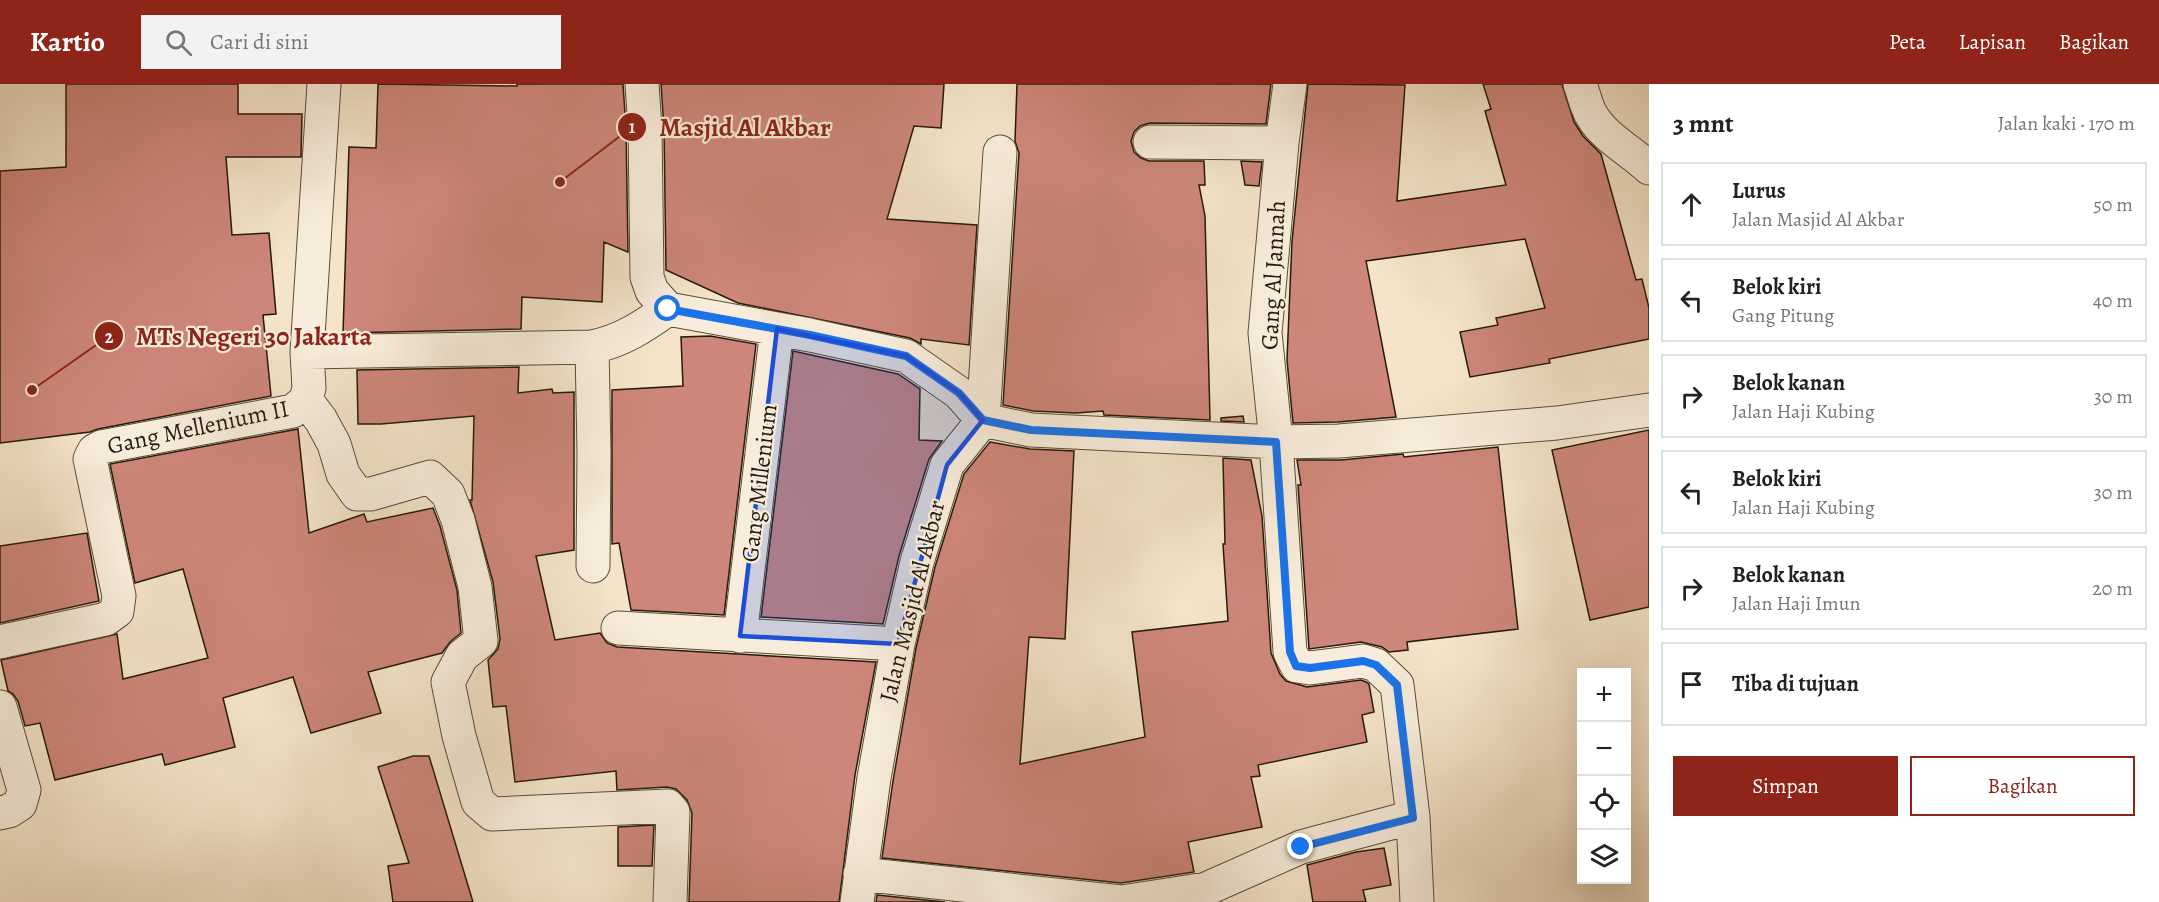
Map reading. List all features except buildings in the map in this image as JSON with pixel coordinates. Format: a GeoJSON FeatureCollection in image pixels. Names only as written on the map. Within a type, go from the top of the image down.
{"type":"FeatureCollection","features":[{"type":"Feature","properties":{"kind":"street","name":"Gang Mellenium II"},"geometry":{"type":"LineString","coordinates":[[0,642],[106,619],[117,611],[118,596],[90,459],[93,451],[101,447],[293,411],[306,400],[309,388],[307,352],[324,84]]}},
{"type":"Feature","properties":{"kind":"street"},"geometry":{"type":"LineString","coordinates":[[642,84],[645,128],[647,277],[652,291],[668,309],[906,356],[959,393],[983,420],[1031,430],[1276,442],[1408,437],[1557,423],[1649,410]]}},
{"type":"Feature","properties":{"kind":"street","name":"Gang Al Jannah"},"geometry":{"type":"LineString","coordinates":[[1290,84],[1282,143],[1265,333],[1276,442],[1290,652],[1296,666],[1363,661],[1376,665],[1397,685],[1413,818]]}},
{"type":"Feature","properties":{"kind":"street"},"geometry":{"type":"LineString","coordinates":[[1580,84],[1592,116],[1610,136],[1649,168]]}},
{"type":"Feature","properties":{"kind":"street"},"geometry":{"type":"LineString","coordinates":[[1150,142],[1282,143]]}},
{"type":"Feature","properties":{"kind":"street"},"geometry":{"type":"LineString","coordinates":[[983,420],[1000,152]]}},
{"type":"Feature","properties":{"kind":"street"},"geometry":{"type":"LineString","coordinates":[[307,352],[592,347],[608,344],[627,336],[668,309]]}},
{"type":"Feature","properties":{"kind":"street","name":"Gang Millenium"},"geometry":{"type":"LineString","coordinates":[[740,636],[777,329]]}},
{"type":"Feature","properties":{"kind":"street"},"geometry":{"type":"LineString","coordinates":[[592,347],[593,566]]}},
{"type":"Feature","properties":{"kind":"street"},"geometry":{"type":"LineString","coordinates":[[306,400],[321,420],[334,444],[343,474],[357,494],[371,495],[430,477],[448,494],[458,520],[475,587],[481,641],[462,656],[448,682],[459,736],[478,802],[492,814],[668,806],[673,812],[670,902]]}},
{"type":"Feature","properties":{"kind":"street","name":"Jalan Masjid Al Akbar"},"geometry":{"type":"LineString","coordinates":[[858,888],[874,778],[898,644],[916,562],[947,465],[983,420]]}},
{"type":"Feature","properties":{"kind":"street"},"geometry":{"type":"LineString","coordinates":[[618,628],[898,644]]}},
{"type":"Feature","properties":{"kind":"street"},"geometry":{"type":"LineString","coordinates":[[0,707],[24,790],[20,804],[9,811],[0,813]]}},
{"type":"Feature","properties":{"kind":"street"},"geometry":{"type":"LineString","coordinates":[[858,888],[1121,902],[1206,889],[1301,847],[1413,818],[1417,902]]}},
{"type":"Feature","properties":{"kind":"highlighted area"},"geometry":{"type":"Polygon","coordinates":[[[777,329],[906,356],[959,393],[983,420],[947,465],[898,644],[740,636],[777,329]]]}},
{"type":"Feature","properties":{"kind":"place","name":"Masjid Al Akbar"},"geometry":{"type":"Point","coordinates":[560,182]}},
{"type":"Feature","properties":{"kind":"place","name":"MTs Negeri 30 Jakarta"},"geometry":{"type":"Point","coordinates":[32,390]}},
{"type":"Feature","properties":{"kind":"route"},"geometry":{"type":"LineString","coordinates":[[668,309],[810,335],[906,356],[959,393],[983,420],[1031,430],[1276,442],[1290,652],[1296,666],[1310,668],[1363,661],[1376,665],[1397,685],[1413,818],[1301,847]]}}]}
